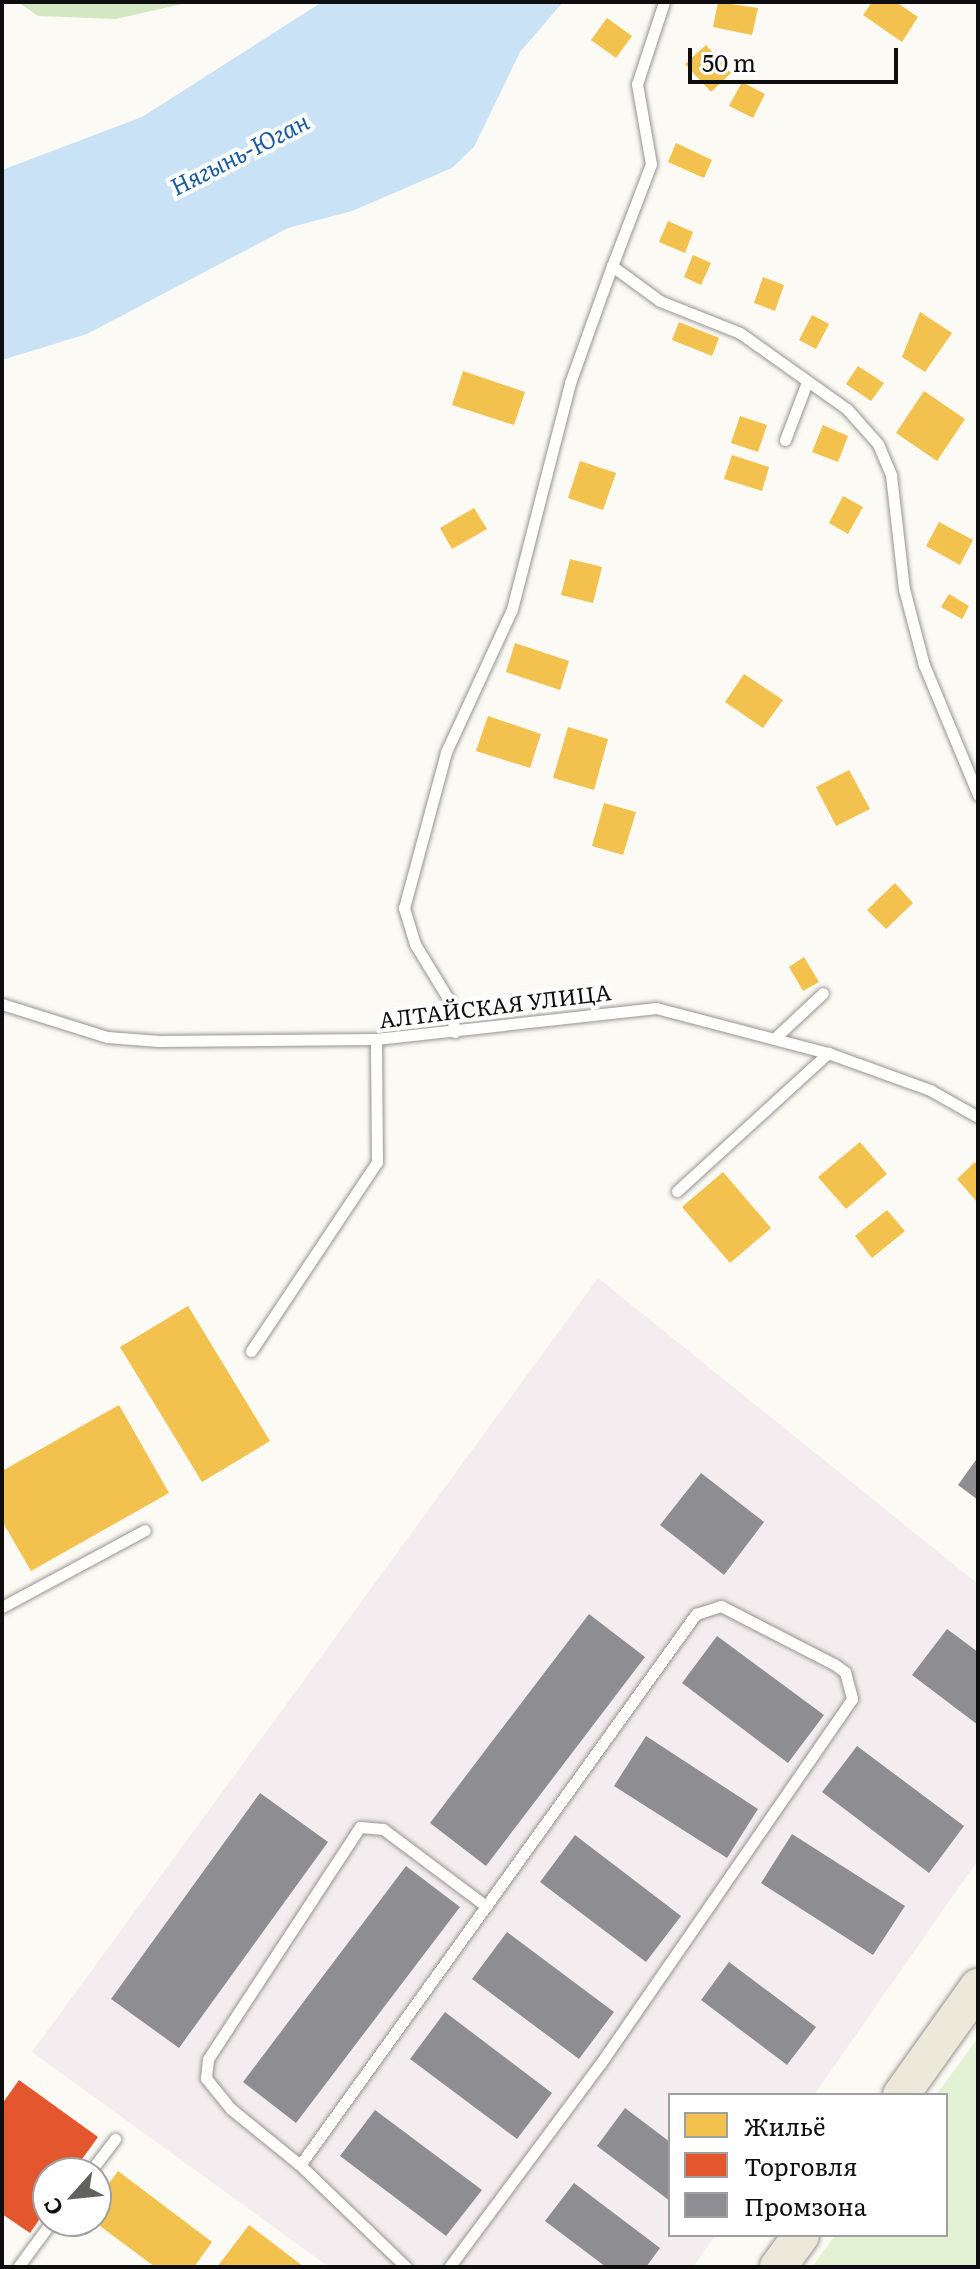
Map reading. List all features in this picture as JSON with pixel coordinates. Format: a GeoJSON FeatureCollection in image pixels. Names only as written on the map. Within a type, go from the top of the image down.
{"type":"FeatureCollection","features":[{"type":"Feature","properties":{"kind":"main road"},"geometry":{"type":"LineString","coordinates":[[902,2093],[978,1987]]}},
{"type":"Feature","properties":{"kind":"main road"},"geometry":{"type":"LineString","coordinates":[[778,2267],[800,2237]]}},
{"type":"Feature","properties":{"kind":"lane"},"geometry":{"type":"LineString","coordinates":[[455,1032],[449,1000],[415,944],[404,908],[446,752],[512,609],[570,383],[651,164],[637,84],[664,2]]}},
{"type":"Feature","properties":{"kind":"lane"},"geometry":{"type":"LineString","coordinates":[[612,266],[660,301],[740,333],[847,409],[878,444],[891,475],[904,589],[924,665],[978,795]]}},
{"type":"Feature","properties":{"kind":"lane"},"geometry":{"type":"LineString","coordinates":[[785,440],[807,382]]}},
{"type":"Feature","properties":{"kind":"lane"},"geometry":{"type":"LineString","coordinates":[[776,1037],[823,993]]}},
{"type":"Feature","properties":{"kind":"lane","name":"АЛТАЙСКАЯ УЛИЦА"},"geometry":{"type":"LineString","coordinates":[[2,1004],[107,1037],[376,1039],[656,1008],[828,1053],[930,1090],[978,1117]]}},
{"type":"Feature","properties":{"kind":"lane"},"geometry":{"type":"LineString","coordinates":[[251,1351],[377,1162],[376,1039]]}},
{"type":"Feature","properties":{"kind":"lane"},"geometry":{"type":"LineString","coordinates":[[677,1191],[828,1053]]}},
{"type":"Feature","properties":{"kind":"lane"},"geometry":{"type":"LineString","coordinates":[[2,1607],[145,1530]]}},
{"type":"Feature","properties":{"kind":"lane"},"geometry":{"type":"LineString","coordinates":[[300,2165],[706,1608],[721,1606],[845,1672],[852,1699],[449,2267]]}},
{"type":"Feature","properties":{"kind":"lane"},"geometry":{"type":"LineString","coordinates":[[406,2267],[300,2165],[231,2109],[206,2078],[208,2059],[360,1827],[383,1829],[486,1906]]}},
{"type":"Feature","properties":{"kind":"lane"},"geometry":{"type":"LineString","coordinates":[[101,2157],[115,2139]]}},
{"type":"Feature","properties":{"kind":"lane"},"geometry":{"type":"LineString","coordinates":[[18,2267],[40,2237]]}},
{"type":"Feature","properties":{"kind":"shaded area"},"geometry":{"type":"Polygon","coordinates":[[[598,1278],[978,1584],[978,1860],[815,2093],[668,2093],[668,2237],[715,2237],[693,2267],[329,2267],[32,2052],[598,1278]]]}},
{"type":"Feature","properties":{"kind":"green space"},"geometry":{"type":"Polygon","coordinates":[[[18,2],[191,2],[116,19],[38,16],[18,2]]]}},
{"type":"Feature","properties":{"kind":"green space"},"geometry":{"type":"Polygon","coordinates":[[[978,2038],[978,2267],[812,2267],[834,2237],[948,2237],[948,2093],[937,2093],[978,2038]]]}},
{"type":"Feature","properties":{"kind":"water","name":"Нягынь-Юган"},"geometry":{"type":"Polygon","coordinates":[[[322,2],[563,2],[520,52],[474,147],[452,168],[352,211],[288,228],[87,334],[2,360],[2,170],[142,117],[322,2]]]}},
{"type":"Feature","properties":{"kind":"building: Жильё"},"geometry":{"type":"Polygon","coordinates":[[[718,2],[758,8],[752,35],[713,27],[718,2]]]}},
{"type":"Feature","properties":{"kind":"building: Жильё"},"geometry":{"type":"Polygon","coordinates":[[[872,2],[896,2],[918,17],[902,42],[863,15],[872,2]]]}},
{"type":"Feature","properties":{"kind":"building: Жильё"},"geometry":{"type":"Polygon","coordinates":[[[607,18],[632,36],[616,58],[591,40],[607,18]]]}},
{"type":"Feature","properties":{"kind":"building: Жильё"},"geometry":{"type":"Polygon","coordinates":[[[706,45],[731,73],[711,92],[685,64],[706,45]]]}},
{"type":"Feature","properties":{"kind":"building: Жильё"},"geometry":{"type":"Polygon","coordinates":[[[742,82],[765,94],[753,118],[729,106],[742,82]]]}},
{"type":"Feature","properties":{"kind":"building: Жильё"},"geometry":{"type":"Polygon","coordinates":[[[676,143],[712,160],[704,178],[668,162],[676,143]]]}},
{"type":"Feature","properties":{"kind":"building: Жильё"},"geometry":{"type":"Polygon","coordinates":[[[668,221],[693,232],[685,253],[659,242],[668,221]]]}},
{"type":"Feature","properties":{"kind":"building: Жильё"},"geometry":{"type":"Polygon","coordinates":[[[693,255],[711,263],[701,285],[684,277],[693,255]]]}},
{"type":"Feature","properties":{"kind":"building: Жильё"},"geometry":{"type":"Polygon","coordinates":[[[763,277],[784,285],[775,311],[754,303],[763,277]]]}},
{"type":"Feature","properties":{"kind":"building: Жильё"},"geometry":{"type":"Polygon","coordinates":[[[920,312],[952,333],[925,372],[902,357],[920,312]]]}},
{"type":"Feature","properties":{"kind":"building: Жильё"},"geometry":{"type":"Polygon","coordinates":[[[812,315],[829,324],[816,349],[799,340],[812,315]]]}},
{"type":"Feature","properties":{"kind":"building: Жильё"},"geometry":{"type":"Polygon","coordinates":[[[679,322],[719,338],[712,356],[672,340],[679,322]]]}},
{"type":"Feature","properties":{"kind":"building: Жильё"},"geometry":{"type":"Polygon","coordinates":[[[858,366],[884,383],[871,401],[846,384],[858,366]]]}},
{"type":"Feature","properties":{"kind":"building: Жильё"},"geometry":{"type":"Polygon","coordinates":[[[463,371],[525,392],[514,425],[452,405],[463,371]]]}},
{"type":"Feature","properties":{"kind":"building: Жильё"},"geometry":{"type":"Polygon","coordinates":[[[924,391],[965,419],[937,461],[896,433],[924,391]]]}},
{"type":"Feature","properties":{"kind":"building: Жильё"},"geometry":{"type":"Polygon","coordinates":[[[740,416],[767,425],[758,452],[731,443],[740,416]]]}},
{"type":"Feature","properties":{"kind":"building: Жильё"},"geometry":{"type":"Polygon","coordinates":[[[823,425],[848,436],[838,462],[812,452],[823,425]]]}},
{"type":"Feature","properties":{"kind":"building: Жильё"},"geometry":{"type":"Polygon","coordinates":[[[732,455],[769,467],[762,491],[724,479],[732,455]]]}},
{"type":"Feature","properties":{"kind":"building: Жильё"},"geometry":{"type":"Polygon","coordinates":[[[580,461],[616,473],[603,510],[568,498],[580,461]]]}},
{"type":"Feature","properties":{"kind":"building: Жильё"},"geometry":{"type":"Polygon","coordinates":[[[843,496],[863,507],[848,534],[829,523],[843,496]]]}},
{"type":"Feature","properties":{"kind":"building: Жильё"},"geometry":{"type":"Polygon","coordinates":[[[474,508],[487,529],[452,549],[440,528],[474,508]]]}},
{"type":"Feature","properties":{"kind":"building: Жильё"},"geometry":{"type":"Polygon","coordinates":[[[939,522],[973,540],[960,565],[926,546],[939,522]]]}},
{"type":"Feature","properties":{"kind":"building: Жильё"},"geometry":{"type":"Polygon","coordinates":[[[570,559],[602,567],[593,603],[561,595],[570,559]]]}},
{"type":"Feature","properties":{"kind":"building: Жильё"},"geometry":{"type":"Polygon","coordinates":[[[949,594],[969,606],[962,619],[941,607],[949,594]]]}},
{"type":"Feature","properties":{"kind":"building: Жильё"},"geometry":{"type":"Polygon","coordinates":[[[515,643],[569,661],[560,690],[506,672],[515,643]]]}},
{"type":"Feature","properties":{"kind":"building: Жильё"},"geometry":{"type":"Polygon","coordinates":[[[744,674],[783,700],[763,728],[725,702],[744,674]]]}},
{"type":"Feature","properties":{"kind":"building: Жильё"},"geometry":{"type":"Polygon","coordinates":[[[488,716],[541,734],[530,768],[476,751],[488,716]]]}},
{"type":"Feature","properties":{"kind":"building: Жильё"},"geometry":{"type":"Polygon","coordinates":[[[568,727],[608,739],[594,790],[553,778],[568,727]]]}},
{"type":"Feature","properties":{"kind":"building: Жильё"},"geometry":{"type":"Polygon","coordinates":[[[849,770],[870,809],[836,826],[816,787],[849,770]]]}},
{"type":"Feature","properties":{"kind":"building: Жильё"},"geometry":{"type":"Polygon","coordinates":[[[604,803],[636,812],[623,855],[592,846],[604,803]]]}},
{"type":"Feature","properties":{"kind":"building: Жильё"},"geometry":{"type":"Polygon","coordinates":[[[895,883],[913,903],[886,929],[867,910],[895,883]]]}},
{"type":"Feature","properties":{"kind":"building: Жильё"},"geometry":{"type":"Polygon","coordinates":[[[804,957],[819,982],[803,991],[789,967],[804,957]]]}},
{"type":"Feature","properties":{"kind":"building: Жильё"},"geometry":{"type":"Polygon","coordinates":[[[860,1142],[887,1174],[846,1209],[818,1177],[860,1142]]]}},
{"type":"Feature","properties":{"kind":"building: Жильё"},"geometry":{"type":"Polygon","coordinates":[[[975,1162],[978,1166],[978,1203],[957,1179],[975,1162]]]}},
{"type":"Feature","properties":{"kind":"building: Жильё"},"geometry":{"type":"Polygon","coordinates":[[[723,1172],[771,1228],[730,1263],[682,1207],[723,1172]]]}},
{"type":"Feature","properties":{"kind":"building: Жильё"},"geometry":{"type":"Polygon","coordinates":[[[887,1210],[905,1231],[872,1258],[855,1236],[887,1210]]]}},
{"type":"Feature","properties":{"kind":"building: Жильё"},"geometry":{"type":"Polygon","coordinates":[[[188,1306],[270,1441],[202,1482],[120,1347],[188,1306]]]}},
{"type":"Feature","properties":{"kind":"building: Жильё"},"geometry":{"type":"Polygon","coordinates":[[[119,1405],[169,1493],[31,1571],[2,1521],[2,1471],[119,1405]]]}},
{"type":"Feature","properties":{"kind":"building: Жильё"},"geometry":{"type":"Polygon","coordinates":[[[118,2171],[212,2242],[194,2267],[155,2267],[112,2235],[112,2179],[118,2171]]]}},
{"type":"Feature","properties":{"kind":"building: Жильё"},"geometry":{"type":"Polygon","coordinates":[[[249,2225],[304,2267],[217,2267],[249,2225]]]}},
{"type":"Feature","properties":{"kind":"building: Торговля"},"geometry":{"type":"Polygon","coordinates":[[[19,2080],[98,2137],[84,2157],[32,2157],[30,2233],[2,2214],[2,2104],[19,2080]]]}},
{"type":"Feature","properties":{"kind":"building: Промзона"},"geometry":{"type":"Polygon","coordinates":[[[978,1457],[978,1500],[958,1485],[978,1457]]]}},
{"type":"Feature","properties":{"kind":"building: Промзона"},"geometry":{"type":"Polygon","coordinates":[[[701,1473],[764,1522],[724,1575],[660,1525],[701,1473]]]}},
{"type":"Feature","properties":{"kind":"building: Промзона"},"geometry":{"type":"Polygon","coordinates":[[[589,1614],[645,1657],[486,1866],[430,1823],[589,1614]]]}},
{"type":"Feature","properties":{"kind":"building: Промзона"},"geometry":{"type":"Polygon","coordinates":[[[947,1629],[978,1652],[978,1725],[912,1675],[947,1629]]]}},
{"type":"Feature","properties":{"kind":"building: Промзона"},"geometry":{"type":"Polygon","coordinates":[[[717,1636],[824,1715],[788,1763],[682,1683],[717,1636]]]}},
{"type":"Feature","properties":{"kind":"building: Промзона"},"geometry":{"type":"Polygon","coordinates":[[[646,1736],[758,1809],[727,1858],[614,1786],[646,1736]]]}},
{"type":"Feature","properties":{"kind":"building: Промзона"},"geometry":{"type":"Polygon","coordinates":[[[857,1746],[964,1826],[929,1873],[822,1792],[857,1746]]]}},
{"type":"Feature","properties":{"kind":"building: Промзона"},"geometry":{"type":"Polygon","coordinates":[[[260,1793],[328,1842],[179,2048],[111,1999],[260,1793]]]}},
{"type":"Feature","properties":{"kind":"building: Промзона"},"geometry":{"type":"Polygon","coordinates":[[[792,1834],[905,1906],[873,1955],[761,1883],[792,1834]]]}},
{"type":"Feature","properties":{"kind":"building: Промзона"},"geometry":{"type":"Polygon","coordinates":[[[575,1835],[681,1916],[646,1962],[540,1882],[575,1835]]]}},
{"type":"Feature","properties":{"kind":"building: Промзона"},"geometry":{"type":"Polygon","coordinates":[[[406,1866],[460,1907],[296,2123],[243,2082],[406,1866]]]}},
{"type":"Feature","properties":{"kind":"building: Промзона"},"geometry":{"type":"Polygon","coordinates":[[[507,1932],[614,2012],[579,2059],[472,1979],[507,1932]]]}},
{"type":"Feature","properties":{"kind":"building: Промзона"},"geometry":{"type":"Polygon","coordinates":[[[729,1962],[816,2027],[787,2065],[701,2000],[729,1962]]]}},
{"type":"Feature","properties":{"kind":"building: Промзона"},"geometry":{"type":"Polygon","coordinates":[[[445,2012],[552,2093],[517,2139],[410,2059],[445,2012]]]}},
{"type":"Feature","properties":{"kind":"building: Промзона"},"geometry":{"type":"Polygon","coordinates":[[[625,2108],[668,2140],[668,2199],[597,2146],[625,2108]]]}},
{"type":"Feature","properties":{"kind":"building: Промзона"},"geometry":{"type":"Polygon","coordinates":[[[375,2110],[482,2190],[446,2236],[340,2156],[375,2110]]]}},
{"type":"Feature","properties":{"kind":"building: Промзона"},"geometry":{"type":"Polygon","coordinates":[[[574,2183],[660,2248],[646,2267],[606,2267],[545,2221],[574,2183]]]}}]}
